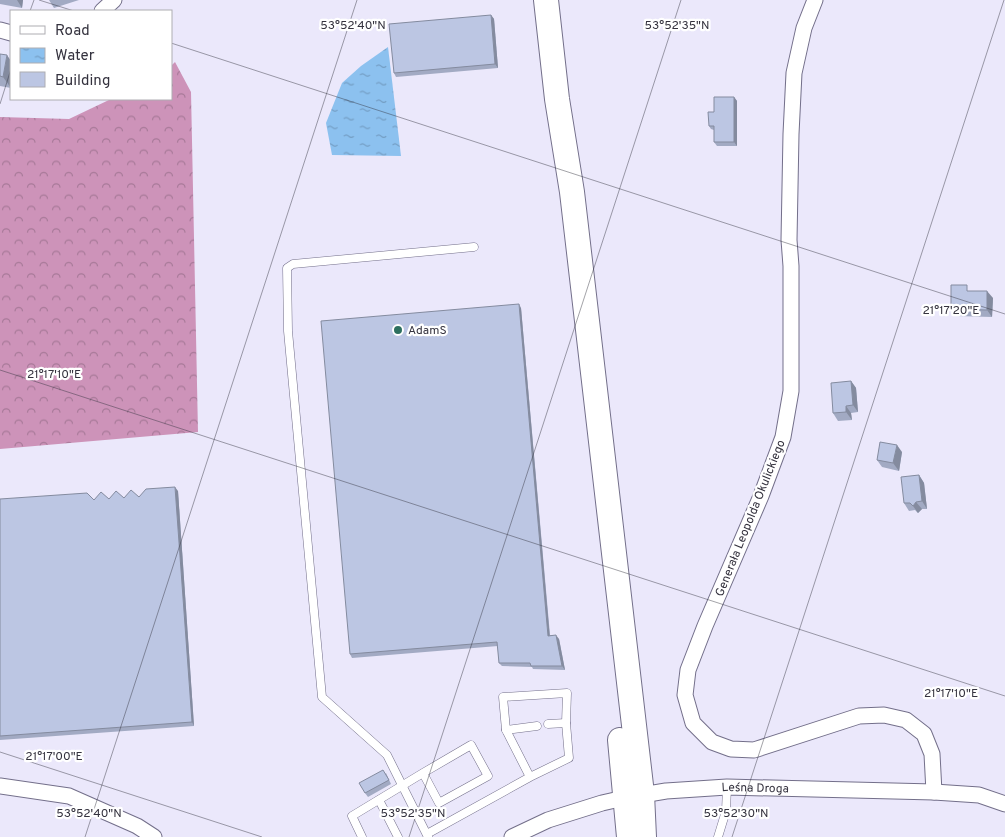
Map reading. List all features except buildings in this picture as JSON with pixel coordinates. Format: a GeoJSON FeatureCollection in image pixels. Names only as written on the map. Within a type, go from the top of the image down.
{"type":"FeatureCollection","features":[{"type":"Feature","properties":{"kind":"main road"},"geometry":{"type":"LineString","coordinates":[[546,0],[557,99],[556,193],[621,749],[644,837]]}},
{"type":"Feature","properties":{"kind":"main road"},"geometry":{"type":"LineString","coordinates":[[629,837],[633,796]]}},
{"type":"Feature","properties":{"kind":"street"},"geometry":{"type":"LineString","coordinates":[[103,10],[114,0]]}},
{"type":"Feature","properties":{"kind":"street","name":"Generała Leopolda Okulickiego"},"geometry":{"type":"LineString","coordinates":[[814,0],[804,28],[794,72],[789,240],[791,266],[791,391],[783,437],[761,496],[688,670],[684,694],[693,724],[712,742],[731,749],[754,750],[859,716],[884,715],[906,720],[924,734],[932,754],[934,792]]}},
{"type":"Feature","properties":{"kind":"street"},"geometry":{"type":"LineString","coordinates":[[0,786],[69,796],[137,826],[154,837]]}},
{"type":"Feature","properties":{"kind":"street","name":"Leśna Droga"},"geometry":{"type":"LineString","coordinates":[[512,837],[548,820],[633,796],[666,790],[728,787],[934,792],[979,796],[1005,804]]}},
{"type":"Feature","properties":{"kind":"street"},"geometry":{"type":"LineString","coordinates":[[979,796],[1005,796]]}},
{"type":"Feature","properties":{"kind":"lane"},"geometry":{"type":"LineString","coordinates":[[474,247],[293,264],[287,268],[288,331],[322,697],[387,755],[427,836],[530,777],[569,758],[566,723],[567,692],[503,696],[506,730],[530,777]]}},
{"type":"Feature","properties":{"kind":"lane"},"geometry":{"type":"LineString","coordinates":[[548,724],[566,723]]}},
{"type":"Feature","properties":{"kind":"lane"},"geometry":{"type":"LineString","coordinates":[[506,730],[537,726]]}},
{"type":"Feature","properties":{"kind":"lane"},"geometry":{"type":"LineString","coordinates":[[362,837],[352,816],[423,773],[471,745],[488,776],[439,803],[423,773]]}},
{"type":"Feature","properties":{"kind":"lane"},"geometry":{"type":"LineString","coordinates":[[718,837],[726,811],[728,787]]}},
{"type":"Feature","properties":{"kind":"lane"},"geometry":{"type":"LineString","coordinates":[[379,800],[398,837]]}},
{"type":"Feature","properties":{"kind":"green space"},"geometry":{"type":"Polygon","coordinates":[[[175,62],[191,92],[198,432],[0,449],[0,117],[69,119],[109,100],[172,100],[172,65],[175,62]]]}},
{"type":"Feature","properties":{"kind":"water"},"geometry":{"type":"Polygon","coordinates":[[[388,47],[401,156],[332,155],[326,123],[342,83],[361,66],[388,47]]]}},
{"type":"Feature","properties":{"kind":"place","name":"AdamS"},"geometry":{"type":"Point","coordinates":[398,330]}}]}
